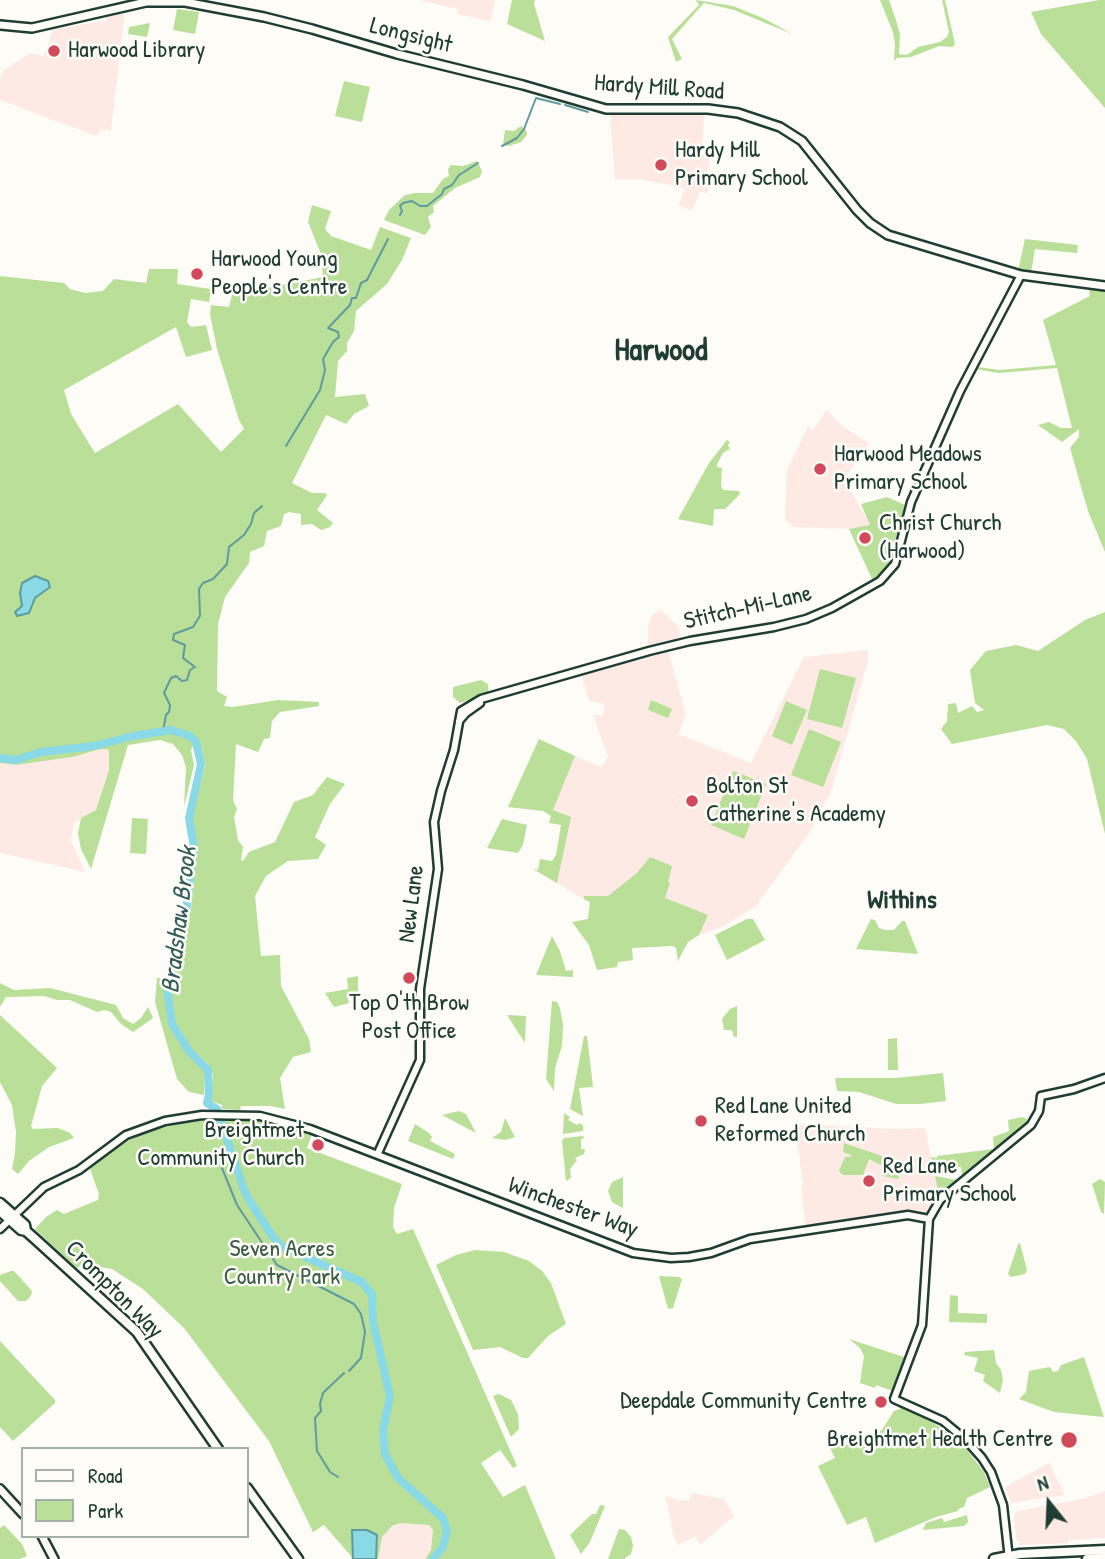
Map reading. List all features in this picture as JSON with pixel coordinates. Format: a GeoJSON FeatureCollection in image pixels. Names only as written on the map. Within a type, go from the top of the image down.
{"type":"FeatureCollection","features":[{"type":"Feature","properties":{"kind":"highway","name":"Crompton Way"},"geometry":{"type":"LineString","coordinates":[[0,1203],[12,1218]]}},
{"type":"Feature","properties":{"kind":"highway","name":"Crompton Way"},"geometry":{"type":"LineString","coordinates":[[0,1211],[25,1225],[26,1231],[137,1332],[217,1447]]}},
{"type":"Feature","properties":{"kind":"highway"},"geometry":{"type":"LineString","coordinates":[[248,1489],[298,1559]]}},
{"type":"Feature","properties":{"kind":"highway"},"geometry":{"type":"LineString","coordinates":[[994,1559],[1020,1554],[1105,1550]]}},
{"type":"Feature","properties":{"kind":"highway"},"geometry":{"type":"LineString","coordinates":[[1087,1559],[1105,1558]]}},
{"type":"Feature","properties":{"kind":"main road","name":"Longsight"},"geometry":{"type":"LineString","coordinates":[[0,25],[32,28],[146,2],[185,2],[264,17],[397,54],[494,77]]}},
{"type":"Feature","properties":{"kind":"main road","name":"Hardy Mill Road"},"geometry":{"type":"LineString","coordinates":[[494,77],[606,109],[717,110],[773,124],[787,130],[808,146],[858,210],[883,232],[974,263],[1021,275],[1105,286]]}},
{"type":"Feature","properties":{"kind":"main road"},"geometry":{"type":"LineString","coordinates":[[0,1489],[21,1512]]}},
{"type":"Feature","properties":{"kind":"main road"},"geometry":{"type":"LineString","coordinates":[[43,1538],[54,1559]]}},
{"type":"Feature","properties":{"kind":"street"},"geometry":{"type":"LineString","coordinates":[[112,9],[114,0]]}},
{"type":"Feature","properties":{"kind":"street","name":"Stitch-Mi-Lane"},"geometry":{"type":"LineString","coordinates":[[458,722],[459,713],[467,706],[495,696],[676,644],[796,622],[831,609],[880,581],[893,567],[911,502],[960,390],[1021,275]]}},
{"type":"Feature","properties":{"kind":"street","name":"New Lane"},"geometry":{"type":"LineString","coordinates":[[378,1153],[420,1060],[420,989],[438,869],[434,833],[436,811],[454,750],[458,722]]}},
{"type":"Feature","properties":{"kind":"street"},"geometry":{"type":"LineString","coordinates":[[1020,1554],[1011,1545],[995,1481],[974,1448],[943,1421],[894,1399],[922,1325],[929,1219],[940,1200],[1031,1125],[1039,1111],[1041,1096],[1105,1078]]}},
{"type":"Feature","properties":{"kind":"street","name":"Winchester Way"},"geometry":{"type":"LineString","coordinates":[[0,1229],[44,1186],[79,1170],[126,1135],[165,1121],[202,1115],[260,1116],[285,1121],[378,1153],[633,1253],[671,1258],[711,1253],[750,1240],[908,1215],[929,1219]]}},
{"type":"Feature","properties":{"kind":"street"},"geometry":{"type":"LineString","coordinates":[[1007,1530],[1007,1558]]}},
{"type":"Feature","properties":{"kind":"shaded area"},"geometry":{"type":"Polygon","coordinates":[[[418,0],[495,0],[490,21],[457,14],[458,9],[418,0]]]}},
{"type":"Feature","properties":{"kind":"shaded area"},"geometry":{"type":"Polygon","coordinates":[[[125,10],[111,131],[102,129],[96,136],[0,100],[3,71],[30,53],[44,56],[53,29],[106,21],[106,14],[125,10]]]}},
{"type":"Feature","properties":{"kind":"shaded area","name":"Hardy Mill Primary School"},"geometry":{"type":"Polygon","coordinates":[[[610,115],[704,115],[702,155],[709,156],[708,193],[700,192],[692,211],[679,205],[685,188],[639,179],[615,179],[610,115]]]}},
{"type":"Feature","properties":{"kind":"shaded area","name":"Harwood Meadows Primary School"},"geometry":{"type":"Polygon","coordinates":[[[827,410],[842,426],[869,443],[844,480],[871,525],[849,529],[793,527],[785,520],[787,470],[808,426],[813,430],[827,410]]]}},
{"type":"Feature","properties":{"kind":"shaded area"},"geometry":{"type":"Polygon","coordinates":[[[661,610],[679,627],[680,640],[648,648],[648,625],[653,614],[661,610]]]}},
{"type":"Feature","properties":{"kind":"shaded area","name":"Bolton St Catherine's Academy"},"geometry":{"type":"Polygon","coordinates":[[[668,650],[686,715],[678,734],[751,763],[804,657],[868,650],[868,660],[831,792],[809,833],[756,906],[724,926],[697,936],[693,929],[589,902],[557,883],[570,817],[553,810],[575,756],[601,767],[608,757],[593,715],[603,716],[604,704],[589,701],[581,674],[668,650]]]}},
{"type":"Feature","properties":{"kind":"shaded area"},"geometry":{"type":"Polygon","coordinates":[[[101,749],[109,750],[109,770],[96,810],[74,822],[71,841],[85,872],[0,853],[0,763],[16,765],[72,757],[101,749]]]}},
{"type":"Feature","properties":{"kind":"shaded area","name":"Red Lane Primary School"},"geometry":{"type":"Polygon","coordinates":[[[795,1124],[925,1128],[940,1200],[929,1219],[916,1216],[806,1231],[795,1124]]]}},
{"type":"Feature","properties":{"kind":"shaded area"},"geometry":{"type":"Polygon","coordinates":[[[1049,1463],[1065,1495],[1011,1503],[1005,1487],[1049,1463]]]}},
{"type":"Feature","properties":{"kind":"shaded area"},"geometry":{"type":"Polygon","coordinates":[[[1105,1491],[1105,1538],[1019,1545],[1019,1541],[1016,1541],[1014,1514],[1018,1511],[1087,1498],[1105,1491]]]}},
{"type":"Feature","properties":{"kind":"shaded area"},"geometry":{"type":"Polygon","coordinates":[[[692,1493],[724,1499],[734,1516],[700,1545],[696,1536],[678,1545],[665,1496],[681,1501],[689,1500],[692,1493]]]}},
{"type":"Feature","properties":{"kind":"shaded area"},"geometry":{"type":"Polygon","coordinates":[[[402,1523],[429,1525],[433,1530],[431,1550],[425,1559],[378,1559],[382,1537],[392,1527],[402,1523]]]}},
{"type":"Feature","properties":{"kind":"green space"},"geometry":{"type":"Polygon","coordinates":[[[512,0],[535,0],[545,41],[507,24],[512,0]]]}},
{"type":"Feature","properties":{"kind":"green space"},"geometry":{"type":"Polygon","coordinates":[[[696,0],[733,6],[792,34],[734,10],[704,3],[672,39],[682,59],[676,62],[668,37],[699,5],[696,0]]]}},
{"type":"Feature","properties":{"kind":"green space"},"geometry":{"type":"Polygon","coordinates":[[[880,0],[889,0],[900,35],[899,54],[907,55],[918,47],[940,42],[947,37],[949,32],[942,0],[945,0],[955,44],[953,47],[939,46],[894,61],[893,32],[880,0]]]}},
{"type":"Feature","properties":{"kind":"green space"},"geometry":{"type":"Polygon","coordinates":[[[1105,0],[1105,108],[1041,34],[1031,12],[1105,0]]]}},
{"type":"Feature","properties":{"kind":"green space"},"geometry":{"type":"Polygon","coordinates":[[[177,9],[199,12],[195,34],[173,30],[177,9]]]}},
{"type":"Feature","properties":{"kind":"green space"},"geometry":{"type":"Polygon","coordinates":[[[150,23],[147,37],[128,34],[129,27],[150,23]]]}},
{"type":"Feature","properties":{"kind":"green space"},"geometry":{"type":"Polygon","coordinates":[[[344,81],[370,87],[362,122],[335,116],[344,81]]]}},
{"type":"Feature","properties":{"kind":"green space"},"geometry":{"type":"Polygon","coordinates":[[[521,126],[527,135],[521,142],[503,145],[505,130],[514,131],[521,126]]]}},
{"type":"Feature","properties":{"kind":"green space"},"geometry":{"type":"Polygon","coordinates":[[[477,161],[482,171],[480,177],[455,188],[433,206],[434,212],[428,217],[431,227],[425,235],[384,220],[389,210],[405,195],[433,193],[443,179],[449,176],[448,169],[451,165],[463,166],[477,161]]]}},
{"type":"Feature","properties":{"kind":"green space"},"geometry":{"type":"Polygon","coordinates":[[[312,205],[331,211],[325,229],[331,236],[371,250],[380,227],[411,238],[402,260],[387,284],[356,311],[354,331],[347,343],[347,351],[338,361],[335,397],[365,394],[369,406],[354,414],[346,424],[326,415],[292,483],[312,493],[325,493],[327,495],[317,510],[333,523],[321,530],[312,524],[301,525],[301,514],[284,514],[281,526],[267,531],[264,546],[250,552],[249,563],[225,597],[218,624],[217,691],[227,697],[224,706],[278,700],[319,702],[319,706],[280,712],[272,721],[270,738],[264,739],[258,752],[236,744],[233,800],[237,809],[234,817],[238,840],[243,847],[241,860],[243,861],[249,852],[275,842],[294,802],[313,795],[327,777],[345,784],[330,804],[315,837],[326,845],[318,859],[288,861],[266,876],[255,896],[261,956],[280,955],[281,986],[309,1039],[311,1052],[293,1057],[280,1078],[285,1109],[241,1106],[240,1110],[222,1109],[222,1105],[211,1101],[213,1074],[208,1064],[192,1049],[175,1022],[170,985],[191,909],[197,847],[192,818],[205,766],[202,749],[195,740],[191,751],[194,765],[184,807],[186,767],[182,755],[173,744],[160,740],[128,745],[91,869],[81,849],[78,833],[81,818],[96,810],[109,770],[109,750],[101,749],[72,757],[16,765],[0,763],[0,276],[64,283],[70,289],[85,293],[103,291],[114,279],[146,283],[149,269],[178,269],[177,284],[211,289],[209,302],[191,299],[187,322],[191,327],[206,325],[212,350],[186,357],[176,327],[64,390],[71,414],[95,453],[178,404],[221,452],[244,429],[217,349],[210,314],[211,305],[229,307],[232,295],[323,277],[321,254],[308,222],[312,205]]]}},
{"type":"Feature","properties":{"kind":"green space"},"geometry":{"type":"Polygon","coordinates":[[[1025,239],[1078,245],[1077,253],[1035,249],[1031,273],[1018,271],[1025,239]]]}},
{"type":"Feature","properties":{"kind":"green space"},"geometry":{"type":"Polygon","coordinates":[[[1065,286],[1105,289],[1105,552],[1088,511],[1070,448],[1079,437],[1079,429],[1062,442],[1038,425],[1049,422],[1061,428],[1072,428],[1057,368],[999,373],[975,369],[978,367],[999,370],[1056,365],[1043,320],[1090,296],[1089,289],[1065,286]]]}},
{"type":"Feature","properties":{"kind":"green space"},"geometry":{"type":"Polygon","coordinates":[[[727,440],[730,442],[730,449],[723,453],[717,464],[717,467],[722,468],[721,486],[723,490],[739,491],[740,494],[725,509],[714,509],[713,526],[678,519],[709,463],[727,440]]]}},
{"type":"Feature","properties":{"kind":"green space"},"geometry":{"type":"Polygon","coordinates":[[[887,497],[905,505],[889,562],[884,572],[873,581],[849,529],[870,525],[861,504],[887,497]]]}},
{"type":"Feature","properties":{"kind":"green space"},"geometry":{"type":"Polygon","coordinates":[[[1105,612],[1105,834],[1087,759],[1076,741],[1064,729],[1047,725],[952,744],[941,729],[947,721],[948,704],[956,703],[958,713],[972,706],[977,712],[984,710],[975,703],[970,670],[986,651],[1016,645],[1038,651],[1085,620],[1105,612]]]}},
{"type":"Feature","properties":{"kind":"green space"},"geometry":{"type":"Polygon","coordinates":[[[820,669],[856,678],[842,728],[807,719],[820,669]]]}},
{"type":"Feature","properties":{"kind":"green space"},"geometry":{"type":"Polygon","coordinates":[[[481,680],[488,684],[488,693],[460,703],[453,697],[453,687],[481,680]]]}},
{"type":"Feature","properties":{"kind":"green space"},"geometry":{"type":"Polygon","coordinates":[[[651,700],[672,709],[668,718],[648,710],[651,700]]]}},
{"type":"Feature","properties":{"kind":"green space"},"geometry":{"type":"Polygon","coordinates":[[[786,701],[807,710],[792,745],[772,736],[786,701]]]}},
{"type":"Feature","properties":{"kind":"green space"},"geometry":{"type":"Polygon","coordinates":[[[809,729],[841,742],[823,787],[791,775],[809,729]]]}},
{"type":"Feature","properties":{"kind":"green space"},"geometry":{"type":"Polygon","coordinates":[[[539,739],[575,756],[553,810],[571,817],[557,883],[533,869],[538,870],[540,859],[552,861],[556,855],[561,825],[549,823],[551,816],[543,811],[508,807],[539,739]]]}},
{"type":"Feature","properties":{"kind":"green space"},"geometry":{"type":"Polygon","coordinates":[[[733,771],[766,784],[744,839],[711,825],[733,771]]]}},
{"type":"Feature","properties":{"kind":"green space"},"geometry":{"type":"Polygon","coordinates":[[[132,818],[148,819],[146,854],[130,853],[132,818]]]}},
{"type":"Feature","properties":{"kind":"green space"},"geometry":{"type":"Polygon","coordinates":[[[502,819],[527,825],[523,845],[518,853],[487,848],[502,819]]]}},
{"type":"Feature","properties":{"kind":"green space"},"geometry":{"type":"Polygon","coordinates":[[[650,857],[672,866],[665,898],[708,915],[699,935],[688,942],[678,961],[676,948],[673,946],[632,948],[633,960],[618,962],[617,967],[597,970],[589,945],[572,922],[588,919],[590,902],[584,899],[584,896],[608,896],[637,873],[650,857]]]}},
{"type":"Feature","properties":{"kind":"green space"},"geometry":{"type":"Polygon","coordinates":[[[747,919],[753,919],[765,940],[727,960],[715,935],[747,919]]]}},
{"type":"Feature","properties":{"kind":"green space"},"geometry":{"type":"Polygon","coordinates":[[[871,919],[875,920],[879,928],[885,930],[894,930],[905,921],[918,954],[856,949],[871,919]]]}},
{"type":"Feature","properties":{"kind":"green space"},"geometry":{"type":"Polygon","coordinates":[[[552,936],[566,971],[573,970],[573,977],[536,975],[552,936]]]}},
{"type":"Feature","properties":{"kind":"green space"},"geometry":{"type":"Polygon","coordinates":[[[358,976],[358,993],[347,996],[349,1003],[334,1007],[325,993],[348,989],[347,978],[358,976]]]}},
{"type":"Feature","properties":{"kind":"green space"},"geometry":{"type":"Polygon","coordinates":[[[157,978],[167,978],[170,1026],[187,1052],[205,1069],[204,1095],[189,1092],[177,1079],[155,1002],[157,978]]]}},
{"type":"Feature","properties":{"kind":"green space"},"geometry":{"type":"Polygon","coordinates":[[[0,983],[14,990],[50,988],[116,1005],[123,1018],[133,1024],[148,1007],[153,1018],[133,1032],[121,1024],[111,1012],[97,1012],[70,1000],[44,996],[6,997],[0,1007],[0,983]]]}},
{"type":"Feature","properties":{"kind":"green space"},"geometry":{"type":"Polygon","coordinates":[[[552,1001],[557,1002],[560,1008],[563,1025],[562,1046],[555,1068],[554,1091],[546,1079],[552,1001]]]}},
{"type":"Feature","properties":{"kind":"green space"},"geometry":{"type":"Polygon","coordinates":[[[737,1006],[737,1037],[734,1037],[732,1030],[724,1030],[722,1019],[730,1009],[737,1006]]]}},
{"type":"Feature","properties":{"kind":"green space"},"geometry":{"type":"Polygon","coordinates":[[[0,1015],[57,1068],[42,1086],[31,1126],[33,1129],[58,1128],[70,1133],[74,1138],[49,1147],[29,1161],[18,1174],[12,1169],[16,1132],[12,1105],[0,1082],[0,1015]]]}},
{"type":"Feature","properties":{"kind":"green space"},"geometry":{"type":"Polygon","coordinates":[[[507,1015],[526,1016],[525,1043],[507,1015]]]}},
{"type":"Feature","properties":{"kind":"green space"},"geometry":{"type":"Polygon","coordinates":[[[584,1036],[587,1036],[593,1087],[579,1088],[583,1116],[570,1109],[584,1036]]]}},
{"type":"Feature","properties":{"kind":"green space"},"geometry":{"type":"Polygon","coordinates":[[[897,1038],[898,1070],[888,1070],[888,1039],[897,1038]]]}},
{"type":"Feature","properties":{"kind":"green space"},"geometry":{"type":"Polygon","coordinates":[[[943,1073],[946,1101],[920,1104],[896,1104],[859,1092],[837,1091],[835,1078],[896,1078],[943,1073]]]}},
{"type":"Feature","properties":{"kind":"green space"},"geometry":{"type":"Polygon","coordinates":[[[459,1111],[466,1114],[476,1133],[442,1115],[459,1111]]]}},
{"type":"Feature","properties":{"kind":"green space"},"geometry":{"type":"Polygon","coordinates":[[[564,1113],[570,1117],[568,1120],[583,1125],[583,1131],[563,1134],[564,1113]]]}},
{"type":"Feature","properties":{"kind":"green space"},"geometry":{"type":"Polygon","coordinates":[[[1022,1117],[1027,1119],[1026,1124],[962,1177],[961,1167],[932,1164],[931,1157],[994,1149],[993,1137],[1009,1131],[1008,1120],[1022,1117]]]}},
{"type":"Feature","properties":{"kind":"green space"},"geometry":{"type":"Polygon","coordinates":[[[505,1118],[515,1137],[506,1140],[492,1138],[501,1132],[505,1118]]]}},
{"type":"Feature","properties":{"kind":"green space","name":"Seven Acres Country Park"},"geometry":{"type":"Polygon","coordinates":[[[194,1121],[266,1121],[289,1126],[312,1134],[307,1148],[402,1184],[394,1208],[393,1227],[397,1234],[413,1229],[517,1466],[513,1468],[500,1450],[481,1463],[503,1497],[525,1485],[556,1559],[425,1559],[431,1550],[433,1530],[429,1525],[401,1523],[392,1526],[382,1537],[378,1559],[376,1535],[352,1530],[352,1559],[324,1525],[313,1532],[269,1441],[184,1328],[143,1289],[112,1269],[82,1264],[76,1269],[35,1229],[57,1210],[64,1214],[98,1200],[99,1194],[90,1169],[123,1143],[151,1130],[194,1121]]]}},
{"type":"Feature","properties":{"kind":"green space"},"geometry":{"type":"Polygon","coordinates":[[[415,1124],[429,1133],[432,1137],[430,1141],[455,1154],[453,1159],[408,1141],[415,1124]]]}},
{"type":"Feature","properties":{"kind":"green space"},"geometry":{"type":"Polygon","coordinates":[[[583,1136],[581,1149],[585,1149],[584,1154],[575,1158],[577,1160],[570,1169],[571,1178],[566,1181],[562,1141],[564,1138],[583,1136]]]}},
{"type":"Feature","properties":{"kind":"green space"},"geometry":{"type":"Polygon","coordinates":[[[844,1143],[885,1157],[887,1167],[901,1171],[898,1179],[883,1176],[883,1166],[869,1159],[863,1175],[843,1175],[839,1171],[845,1157],[853,1156],[843,1152],[844,1143]]]}},
{"type":"Feature","properties":{"kind":"green space"},"geometry":{"type":"Polygon","coordinates":[[[935,1176],[962,1181],[940,1200],[935,1176]]]}},
{"type":"Feature","properties":{"kind":"green space"},"geometry":{"type":"Polygon","coordinates":[[[623,1177],[623,1208],[612,1202],[608,1191],[612,1182],[623,1177]]]}},
{"type":"Feature","properties":{"kind":"green space"},"geometry":{"type":"Polygon","coordinates":[[[1100,1179],[1105,1182],[1104,1214],[1092,1184],[1100,1179]]]}},
{"type":"Feature","properties":{"kind":"green space"},"geometry":{"type":"Polygon","coordinates":[[[1020,1243],[1027,1270],[1025,1274],[1011,1277],[1008,1274],[1020,1243]]]}},
{"type":"Feature","properties":{"kind":"green space"},"geometry":{"type":"Polygon","coordinates":[[[475,1250],[504,1252],[529,1261],[542,1271],[551,1283],[566,1324],[548,1336],[528,1358],[500,1347],[473,1350],[436,1265],[456,1255],[475,1250]]]}},
{"type":"Feature","properties":{"kind":"green space"},"geometry":{"type":"Polygon","coordinates":[[[11,1271],[32,1291],[26,1301],[18,1301],[0,1281],[0,1275],[11,1271]]]}},
{"type":"Feature","properties":{"kind":"green space"},"geometry":{"type":"Polygon","coordinates":[[[659,1276],[682,1279],[673,1308],[668,1309],[659,1276]]]}},
{"type":"Feature","properties":{"kind":"green space"},"geometry":{"type":"Polygon","coordinates":[[[950,1295],[958,1296],[958,1313],[987,1314],[987,1323],[949,1322],[950,1295]]]}},
{"type":"Feature","properties":{"kind":"green space"},"geometry":{"type":"Polygon","coordinates":[[[849,1339],[904,1357],[893,1391],[860,1383],[864,1356],[860,1348],[849,1339]]]}},
{"type":"Feature","properties":{"kind":"green space"},"geometry":{"type":"Polygon","coordinates":[[[0,1341],[55,1400],[55,1403],[13,1441],[0,1427],[0,1341]]]}},
{"type":"Feature","properties":{"kind":"green space"},"geometry":{"type":"Polygon","coordinates":[[[994,1350],[1003,1380],[1000,1393],[983,1381],[985,1375],[974,1371],[978,1358],[964,1355],[965,1352],[994,1350]]]}},
{"type":"Feature","properties":{"kind":"green space"},"geometry":{"type":"Polygon","coordinates":[[[1084,1357],[1104,1417],[1054,1412],[1019,1399],[1026,1392],[1029,1371],[1050,1367],[1053,1372],[1058,1371],[1061,1365],[1084,1357]]]}},
{"type":"Feature","properties":{"kind":"green space"},"geometry":{"type":"Polygon","coordinates":[[[499,1394],[511,1400],[518,1414],[519,1429],[511,1437],[493,1396],[499,1394]]]}},
{"type":"Feature","properties":{"kind":"green space"},"geometry":{"type":"Polygon","coordinates":[[[902,1408],[926,1418],[960,1441],[984,1472],[990,1487],[967,1498],[964,1507],[958,1511],[936,1517],[875,1543],[866,1517],[847,1525],[818,1466],[835,1458],[830,1448],[856,1443],[875,1435],[882,1430],[894,1411],[902,1408]]]}},
{"type":"Feature","properties":{"kind":"green space"},"geometry":{"type":"Polygon","coordinates":[[[600,1505],[605,1506],[590,1542],[581,1554],[570,1535],[592,1514],[596,1514],[600,1505]]]}},
{"type":"Feature","properties":{"kind":"green space"},"geometry":{"type":"Polygon","coordinates":[[[967,1515],[968,1522],[964,1526],[923,1530],[926,1523],[942,1518],[944,1522],[967,1515]]]}},
{"type":"Feature","properties":{"kind":"green space"},"geometry":{"type":"Polygon","coordinates":[[[4,1525],[22,1544],[27,1556],[20,1559],[0,1559],[0,1528],[4,1525]]]}},
{"type":"Feature","properties":{"kind":"green space"},"geometry":{"type":"Polygon","coordinates":[[[619,1529],[625,1530],[631,1537],[631,1554],[624,1559],[608,1559],[619,1529]]]}},
{"type":"Feature","properties":{"kind":"water"},"geometry":{"type":"Polygon","coordinates":[[[35,576],[48,581],[50,587],[35,598],[29,613],[17,616],[15,612],[22,606],[22,583],[35,576]]]}},
{"type":"Feature","properties":{"kind":"water"},"geometry":{"type":"Polygon","coordinates":[[[352,1530],[367,1530],[377,1535],[376,1559],[353,1559],[352,1530]]]}},
{"type":"Feature","properties":{"kind":"waterway"},"geometry":{"type":"LineString","coordinates":[[502,146],[517,138],[524,129],[536,98],[560,104]]}},
{"type":"Feature","properties":{"kind":"waterway"},"geometry":{"type":"LineString","coordinates":[[565,105],[588,112]]}},
{"type":"Feature","properties":{"kind":"waterway"},"geometry":{"type":"LineString","coordinates":[[400,215],[400,206],[403,203],[412,201],[420,206],[427,206],[452,185],[459,175],[478,163]]}},
{"type":"Feature","properties":{"kind":"waterway"},"geometry":{"type":"LineString","coordinates":[[286,446],[320,390],[325,370],[323,359],[339,337],[338,332],[328,328],[350,305],[352,298],[356,298],[361,283],[367,280],[388,239]]}},
{"type":"Feature","properties":{"kind":"waterway"},"geometry":{"type":"LineString","coordinates":[[163,731],[170,705],[164,693],[171,678],[176,676],[182,681],[187,680],[190,670],[195,667],[183,658],[185,645],[173,640],[174,634],[193,627],[200,616],[199,589],[227,564],[229,547],[244,535],[254,513],[262,506]]}},
{"type":"Feature","properties":{"kind":"waterway","name":"Bradshaw Brook"},"geometry":{"type":"LineString","coordinates":[[0,758],[16,760],[41,752],[94,746],[171,730],[190,736],[196,742],[201,764],[189,818],[194,848],[186,912],[167,987],[172,1024],[189,1051],[208,1070],[207,1103],[217,1109],[243,1187],[273,1237],[281,1246],[362,1282],[372,1295],[373,1322],[390,1396],[383,1431],[385,1454],[398,1478],[443,1518],[447,1531],[443,1547],[433,1559]]}},
{"type":"Feature","properties":{"kind":"waterway"},"geometry":{"type":"LineString","coordinates":[[222,1168],[237,1205],[277,1265],[354,1304],[361,1314],[365,1332],[361,1358],[349,1371]]}},
{"type":"Feature","properties":{"kind":"waterway"},"geometry":{"type":"LineString","coordinates":[[338,1477],[330,1472],[317,1451],[315,1418],[321,1411],[323,1393],[344,1373]]}},
{"type":"Feature","properties":{"kind":"place","name":"Harwood Library"},"geometry":{"type":"Point","coordinates":[54,51]}},
{"type":"Feature","properties":{"kind":"place","name":"Hardy Mill Primary School"},"geometry":{"type":"Point","coordinates":[661,165]}},
{"type":"Feature","properties":{"kind":"place","name":"Harwood Young People's Centre"},"geometry":{"type":"Point","coordinates":[197,274]}},
{"type":"Feature","properties":{"kind":"place","name":"Harwood Meadows Primary School"},"geometry":{"type":"Point","coordinates":[820,469]}},
{"type":"Feature","properties":{"kind":"place","name":"Christ Church (Harwood)"},"geometry":{"type":"Point","coordinates":[865,538]}},
{"type":"Feature","properties":{"kind":"place","name":"Bolton St Catherine's Academy"},"geometry":{"type":"Point","coordinates":[692,801]}},
{"type":"Feature","properties":{"kind":"place","name":"Top O'th Brow Post Office"},"geometry":{"type":"Point","coordinates":[409,978]}},
{"type":"Feature","properties":{"kind":"place","name":"Red Lane United Reformed Church"},"geometry":{"type":"Point","coordinates":[701,1121]}},
{"type":"Feature","properties":{"kind":"place","name":"Breightmet Community Church"},"geometry":{"type":"Point","coordinates":[318,1145]}},
{"type":"Feature","properties":{"kind":"place","name":"Red Lane Primary School"},"geometry":{"type":"Point","coordinates":[869,1181]}},
{"type":"Feature","properties":{"kind":"place","name":"Deepdale Community Centre"},"geometry":{"type":"Point","coordinates":[881,1402]}},
{"type":"Feature","properties":{"kind":"place","name":"Breightmet Health Centre"},"geometry":{"type":"Point","coordinates":[1069,1440]}},
{"type":"Feature","properties":{"kind":"district","name":"Harwood"},"geometry":{"type":"Point","coordinates":[661,351]}},
{"type":"Feature","properties":{"kind":"district","name":"Withins"},"geometry":{"type":"Point","coordinates":[902,901]}}]}
